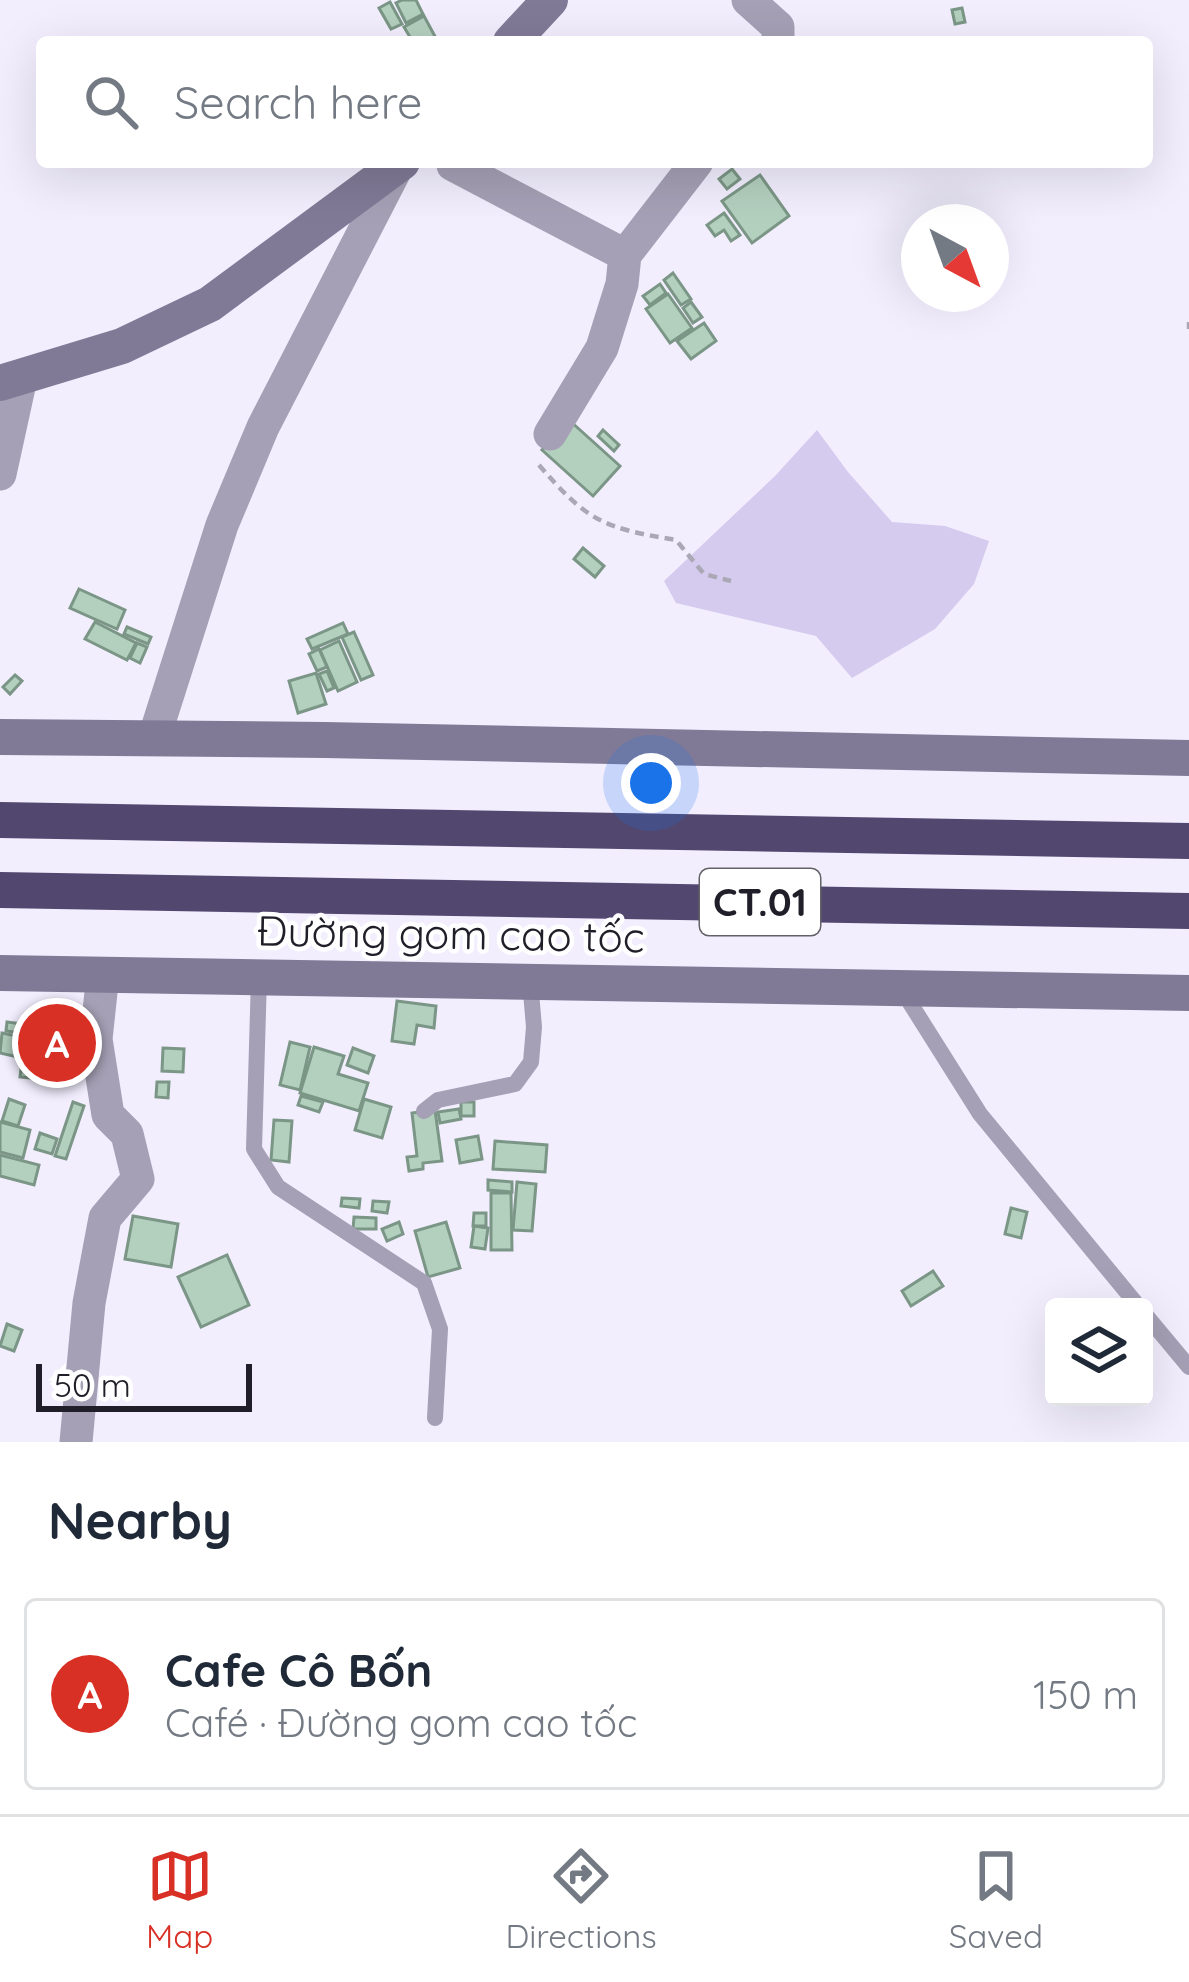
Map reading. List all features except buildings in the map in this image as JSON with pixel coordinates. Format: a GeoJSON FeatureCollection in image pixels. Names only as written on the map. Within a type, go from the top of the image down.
{"type":"FeatureCollection","features":[{"type":"Feature","properties":{"kind":"highway","name":"CT.01"},"geometry":{"type":"LineString","coordinates":[[0,818],[1189,841]]}},
{"type":"Feature","properties":{"kind":"highway","name":"CT.01"},"geometry":{"type":"LineString","coordinates":[[0,890],[1189,911]]}},
{"type":"Feature","properties":{"kind":"highway"},"geometry":{"type":"LineString","coordinates":[[0,902],[330,894]]}},
{"type":"Feature","properties":{"kind":"main road"},"geometry":{"type":"LineString","coordinates":[[517,36],[550,0]]}},
{"type":"Feature","properties":{"kind":"main road"},"geometry":{"type":"LineString","coordinates":[[10,380],[122,346],[210,304],[396,168]]}},
{"type":"Feature","properties":{"kind":"main road"},"geometry":{"type":"LineString","coordinates":[[0,737],[1189,758]]}},
{"type":"Feature","properties":{"kind":"main road","name":"Đường gom cao tốc"},"geometry":{"type":"LineString","coordinates":[[0,973],[1189,993]]}},
{"type":"Feature","properties":{"kind":"street"},"geometry":{"type":"LineString","coordinates":[[748,0],[778,27],[778,36]]}},
{"type":"Feature","properties":{"kind":"street"},"geometry":{"type":"LineString","coordinates":[[154,738],[222,525],[263,427],[398,168]]}},
{"type":"Feature","properties":{"kind":"street"},"geometry":{"type":"LineString","coordinates":[[459,168],[625,255]]}},
{"type":"Feature","properties":{"kind":"street"},"geometry":{"type":"LineString","coordinates":[[550,434],[602,348],[622,284],[625,255],[692,168]]}},
{"type":"Feature","properties":{"kind":"street"},"geometry":{"type":"LineString","coordinates":[[0,474],[10,380]]}},
{"type":"Feature","properties":{"kind":"street"},"geometry":{"type":"LineString","coordinates":[[76,1442],[89,1303],[105,1218],[137,1179],[127,1134],[108,1115],[97,1039],[103,974]]}},
{"type":"Feature","properties":{"kind":"lane"},"geometry":{"type":"LineString","coordinates":[[259,976],[254,1149],[278,1187],[424,1283],[440,1329],[435,1418]]}},
{"type":"Feature","properties":{"kind":"lane"},"geometry":{"type":"LineString","coordinates":[[424,1111],[438,1100],[515,1084],[531,1063],[530,980]]}},
{"type":"Feature","properties":{"kind":"lane"},"geometry":{"type":"LineString","coordinates":[[899,986],[980,1114],[1132,1298]]}},
{"type":"Feature","properties":{"kind":"lane"},"geometry":{"type":"LineString","coordinates":[[1153,1323],[1189,1367]]}},
{"type":"Feature","properties":{"kind":"path"},"geometry":{"type":"LineString","coordinates":[[550,434],[525,448],[590,517],[631,533],[676,540],[704,574],[731,580]]}},
{"type":"Feature","properties":{"kind":"shaded area"},"geometry":{"type":"Polygon","coordinates":[[[817,430],[892,522],[945,526],[989,541],[974,584],[935,629],[852,678],[816,636],[676,603],[664,581],[817,430]]]}},
{"type":"Feature","properties":{"kind":"place","name":"Cafe Cô Bốn"},"geometry":{"type":"Point","coordinates":[57,1043]}}]}
